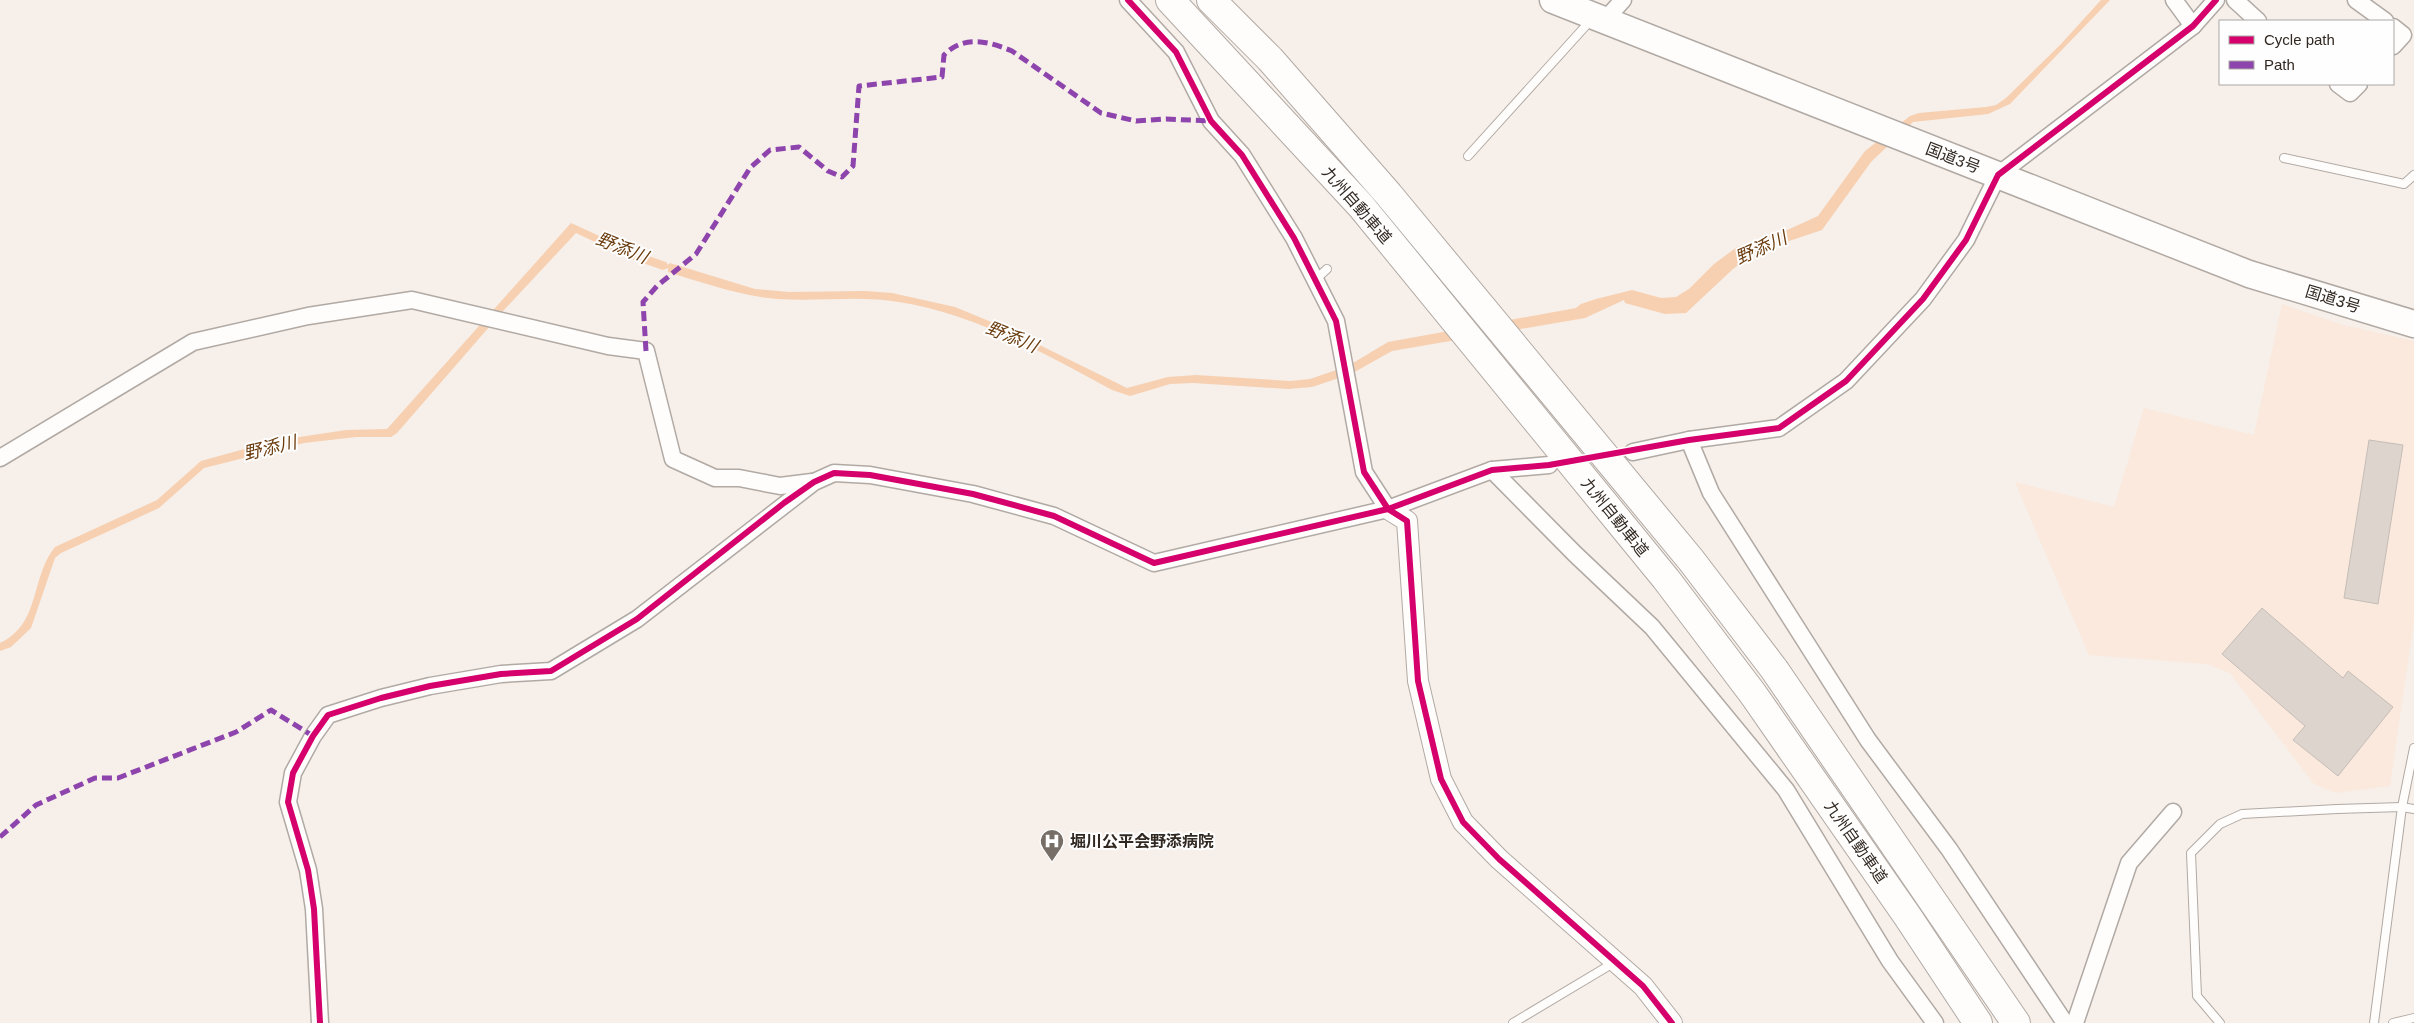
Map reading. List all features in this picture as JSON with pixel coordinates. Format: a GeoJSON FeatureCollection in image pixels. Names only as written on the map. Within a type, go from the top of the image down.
{"type":"FeatureCollection","features":[{"type":"Feature","properties":{"kind":"highway","name":"九州自動車道"},"geometry":{"type":"LineString","coordinates":[[1170,0],[1361,206],[1666,579],[1753,694],[1870,861],[1978,1023]]}},
{"type":"Feature","properties":{"kind":"highway","name":"九州自動車道"},"geometry":{"type":"LineString","coordinates":[[1211,0],[1270,59],[1389,195],[1691,560],[1774,669],[2016,1023]]}},
{"type":"Feature","properties":{"kind":"highway","name":"国道3号"},"geometry":{"type":"LineString","coordinates":[[1554,0],[2249,274],[2414,324]]}},
{"type":"Feature","properties":{"kind":"street"},"geometry":{"type":"LineString","coordinates":[[1128,0],[1176,52],[1212,121],[1242,155],[1294,238],[1336,320],[1364,472],[1388,508],[1407,521],[1418,681],[1441,779],[1464,822],[1499,859],[1617,961],[1643,986],[1672,1023]]}},
{"type":"Feature","properties":{"kind":"street"},"geometry":{"type":"LineString","coordinates":[[1600,18],[1623,0]]}},
{"type":"Feature","properties":{"kind":"street"},"geometry":{"type":"LineString","coordinates":[[2174,0],[2193,26]]}},
{"type":"Feature","properties":{"kind":"street"},"geometry":{"type":"LineString","coordinates":[[1633,452],[1689,440],[1779,428],[1846,381],[1923,299],[1966,240],[1998,175],[2193,26],[2216,0]]}},
{"type":"Feature","properties":{"kind":"street"},"geometry":{"type":"LineString","coordinates":[[2235,0],[2257,20]]}},
{"type":"Feature","properties":{"kind":"street"},"geometry":{"type":"LineString","coordinates":[[2356,0],[2384,20]]}},
{"type":"Feature","properties":{"kind":"street"},"geometry":{"type":"LineString","coordinates":[[2394,28],[2403,35],[2394,45]]}},
{"type":"Feature","properties":{"kind":"street"},"geometry":{"type":"LineString","coordinates":[[2339,85],[2350,93],[2358,85]]}},
{"type":"Feature","properties":{"kind":"street"},"geometry":{"type":"LineString","coordinates":[[0,458],[193,342],[308,316],[412,300],[608,346],[646,351],[673,459],[715,478],[739,478],[780,486],[814,482]]}},
{"type":"Feature","properties":{"kind":"street"},"geometry":{"type":"LineString","coordinates":[[1689,440],[1711,493],[1868,740],[1949,849],[2065,1023]]}},
{"type":"Feature","properties":{"kind":"street"},"geometry":{"type":"LineString","coordinates":[[320,1023],[314,909],[308,870],[288,802],[293,773],[313,736],[328,715],[381,698],[430,686],[500,674],[551,671],[637,618],[814,482],[834,473],[870,475],[973,494],[1054,516],[1154,563],[1388,508],[1492,470],[1549,466]]}},
{"type":"Feature","properties":{"kind":"street"},"geometry":{"type":"LineString","coordinates":[[1492,470],[1575,554],[1652,627],[1786,790],[1890,961],[1935,1023]]}},
{"type":"Feature","properties":{"kind":"street"},"geometry":{"type":"LineString","coordinates":[[2075,1023],[2129,863],[2174,812]]}},
{"type":"Feature","properties":{"kind":"lane"},"geometry":{"type":"LineString","coordinates":[[1468,156],[1600,18]]}},
{"type":"Feature","properties":{"kind":"lane"},"geometry":{"type":"LineString","coordinates":[[2284,158],[2404,184],[2414,175]]}},
{"type":"Feature","properties":{"kind":"lane"},"geometry":{"type":"LineString","coordinates":[[1314,280],[1327,269]]}},
{"type":"Feature","properties":{"kind":"lane"},"geometry":{"type":"LineString","coordinates":[[2374,1023],[2402,807],[2414,748]]}},
{"type":"Feature","properties":{"kind":"lane"},"geometry":{"type":"LineString","coordinates":[[2220,1023],[2197,996],[2192,853],[2220,824],[2242,814],[2276,811],[2414,808]]}},
{"type":"Feature","properties":{"kind":"lane"},"geometry":{"type":"LineString","coordinates":[[1513,1023],[1617,961]]}},
{"type":"Feature","properties":{"kind":"lane"},"geometry":{"type":"LineString","coordinates":[[2393,1023],[2414,1018]]}},
{"type":"Feature","properties":{"kind":"shaded area"},"geometry":{"type":"Polygon","coordinates":[[[2282,304],[2343,325],[2414,341],[2414,620],[2390,786],[2335,793],[2314,784],[2230,673],[2207,664],[2089,655],[2015,482],[2114,507],[2144,408],[2254,435],[2282,304]]]}},
{"type":"Feature","properties":{"kind":"water","name":"野添川"},"geometry":{"type":"Polygon","coordinates":[[[2101,0],[2110,0],[2010,104],[1988,114],[1913,122],[1871,162],[1822,230],[1765,249],[1751,256],[1733,269],[1686,313],[1665,314],[1625,303],[1624,300],[1585,318],[1392,351],[1351,374],[1312,387],[1288,389],[1193,383],[1170,384],[1130,396],[1112,390],[1009,337],[955,316],[927,308],[884,300],[778,299],[736,292],[668,272],[668,268],[663,270],[631,259],[576,233],[503,311],[397,433],[391,437],[356,437],[304,443],[204,468],[159,508],[61,553],[55,558],[31,628],[11,647],[0,651],[0,643],[13,635],[29,612],[47,559],[55,547],[157,500],[201,461],[273,441],[346,430],[387,429],[571,223],[628,249],[666,262],[668,265],[670,263],[755,289],[789,292],[865,291],[892,293],[955,307],[1001,326],[1127,388],[1168,377],[1196,375],[1290,381],[1310,379],[1348,366],[1388,342],[1576,308],[1581,304],[1596,299],[1632,290],[1661,298],[1676,297],[1689,289],[1714,264],[1737,247],[1785,231],[1818,216],[1865,151],[1910,116],[1919,113],[1996,105],[2006,98],[2061,44],[2101,0]]]}},
{"type":"Feature","properties":{"kind":"building"},"geometry":{"type":"Polygon","coordinates":[[[2369,440],[2403,445],[2378,604],[2344,598],[2369,440]]]}},
{"type":"Feature","properties":{"kind":"building"},"geometry":{"type":"Polygon","coordinates":[[[2262,608],[2343,678],[2348,671],[2393,707],[2338,776],[2293,740],[2305,726],[2222,654],[2262,608]]]}},
{"type":"Feature","properties":{"kind":"marked path"},"geometry":{"type":"LineString","coordinates":[[646,351],[643,302],[657,286],[696,254],[750,168],[770,150],[799,147],[828,171],[842,177],[853,166],[859,86],[942,77],[944,55],[959,45],[968,42],[985,43],[1012,51],[1101,113],[1136,121],[1166,119],[1211,121]]}},
{"type":"Feature","properties":{"kind":"marked path"},"geometry":{"type":"LineString","coordinates":[[0,837],[36,805],[95,778],[118,778],[236,732],[271,710],[313,736]]}},
{"type":"Feature","properties":{"kind":"cycle path"},"geometry":{"type":"LineString","coordinates":[[1128,0],[1176,52],[1211,121],[1242,155],[1294,238],[1336,321],[1364,472],[1388,509],[1407,521],[1418,681],[1441,779],[1463,822],[1499,859],[1643,986],[1672,1023]]}},
{"type":"Feature","properties":{"kind":"cycle path"},"geometry":{"type":"LineString","coordinates":[[320,1023],[314,909],[308,870],[288,802],[293,773],[313,736],[328,715],[381,698],[430,686],[501,674],[551,671],[637,619],[784,503],[814,482],[834,473],[870,475],[973,494],[1054,516],[1154,563],[1388,509],[1492,470],[1549,465],[1689,440],[1779,428],[1846,381],[1923,299],[1966,240],[1998,175],[2193,26],[2216,0]]}},
{"type":"Feature","properties":{"kind":"place","name":"堀川公平会野添病院"},"geometry":{"type":"Point","coordinates":[1052,862]}}]}
